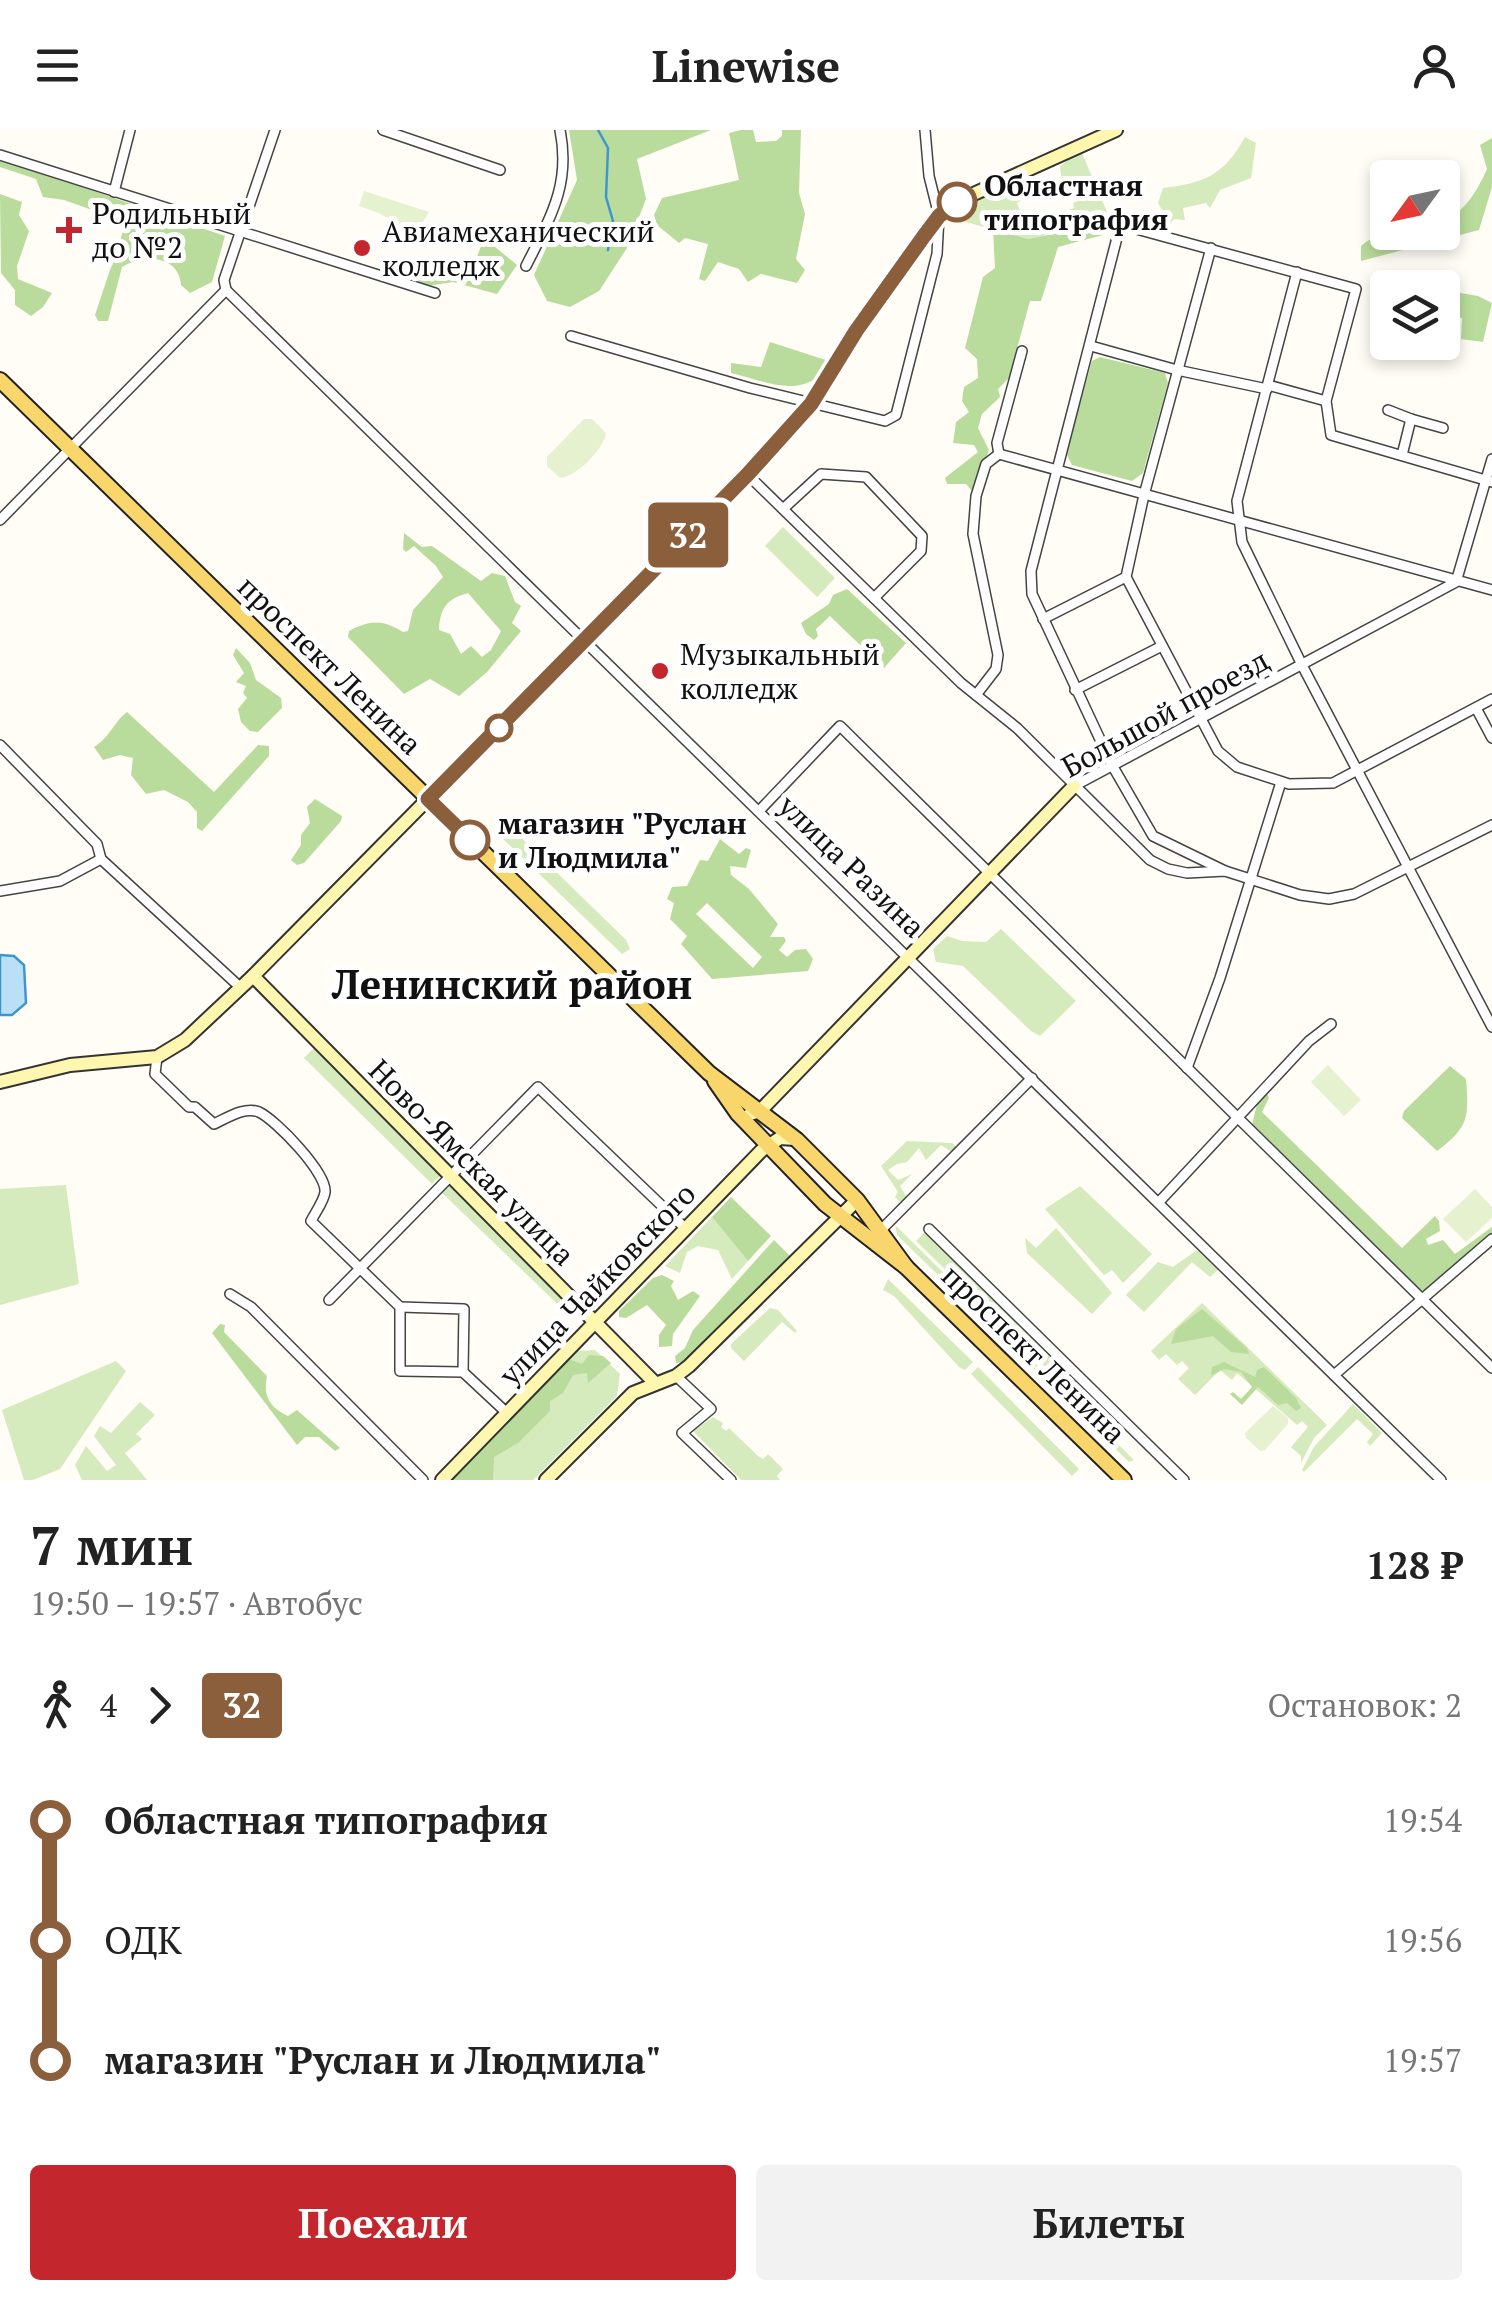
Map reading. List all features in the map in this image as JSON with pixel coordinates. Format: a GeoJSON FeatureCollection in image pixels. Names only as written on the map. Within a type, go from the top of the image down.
{"type":"FeatureCollection","features":[{"type":"Feature","properties":{"kind":"main road","name":"проспект Ленина"},"geometry":{"type":"LineString","coordinates":[[0,380],[708,1073],[767,1146],[840,1217],[906,1266],[1124,1480]]}},
{"type":"Feature","properties":{"kind":"main road","name":"проспект Ленина"},"geometry":{"type":"LineString","coordinates":[[708,1073],[796,1140],[857,1200],[906,1266]]}},
{"type":"Feature","properties":{"kind":"street"},"geometry":{"type":"LineString","coordinates":[[114,192],[130,130]]}},
{"type":"Feature","properties":{"kind":"street"},"geometry":{"type":"LineString","coordinates":[[0,520],[226,290],[224,280],[276,130]]}},
{"type":"Feature","properties":{"kind":"street"},"geometry":{"type":"LineString","coordinates":[[383,130],[500,170]]}},
{"type":"Feature","properties":{"kind":"street"},"geometry":{"type":"LineString","coordinates":[[526,266],[558,200],[564,158],[560,130]]}},
{"type":"Feature","properties":{"kind":"street"},"geometry":{"type":"LineString","coordinates":[[571,336],[811,404],[886,421],[896,415],[937,254],[939,216],[928,176],[925,130]]}},
{"type":"Feature","properties":{"kind":"street"},"geometry":{"type":"LineString","coordinates":[[0,1082],[70,1065],[157,1057],[185,1040],[254,976],[748,474],[811,404],[856,331],[939,216],[958,201],[1116,130]]}},
{"type":"Feature","properties":{"kind":"street"},"geometry":{"type":"LineString","coordinates":[[0,155],[436,293]]}},
{"type":"Feature","properties":{"kind":"street"},"geometry":{"type":"LineString","coordinates":[[1489,481],[1331,434],[1326,401],[1356,289],[1129,227],[1119,230],[1030,570],[1032,594],[1043,619],[1112,765],[1153,836],[1250,879],[1300,895],[1330,899],[1354,894],[1492,825]]}},
{"type":"Feature","properties":{"kind":"street"},"geometry":{"type":"LineString","coordinates":[[1212,248],[1144,494],[1126,576],[1218,751],[1237,767],[1281,782],[1332,783],[1492,699]]}},
{"type":"Feature","properties":{"kind":"street"},"geometry":{"type":"LineString","coordinates":[[1297,272],[1237,501],[1238,519],[1249,559],[1492,1027]]}},
{"type":"Feature","properties":{"kind":"street","name":"улица Разина"},"geometry":{"type":"LineString","coordinates":[[226,290],[1441,1480]]}},
{"type":"Feature","properties":{"kind":"street"},"geometry":{"type":"LineString","coordinates":[[1090,346],[1177,370],[1326,401]]}},
{"type":"Feature","properties":{"kind":"street"},"geometry":{"type":"LineString","coordinates":[[999,454],[997,443],[1022,351]]}},
{"type":"Feature","properties":{"kind":"street"},"geometry":{"type":"LineString","coordinates":[[1388,410],[1444,428]]}},
{"type":"Feature","properties":{"kind":"street"},"geometry":{"type":"LineString","coordinates":[[1402,455],[1411,419]]}},
{"type":"Feature","properties":{"kind":"street"},"geometry":{"type":"LineString","coordinates":[[999,454],[1492,590]]}},
{"type":"Feature","properties":{"kind":"street"},"geometry":{"type":"LineString","coordinates":[[976,695],[996,669],[998,655],[972,521],[986,464],[999,454]]}},
{"type":"Feature","properties":{"kind":"street"},"geometry":{"type":"LineString","coordinates":[[1456,582],[1489,481],[1492,459]]}},
{"type":"Feature","properties":{"kind":"street"},"geometry":{"type":"LineString","coordinates":[[748,474],[976,695],[1018,728],[1150,860],[1188,873],[1225,870]]}},
{"type":"Feature","properties":{"kind":"street"},"geometry":{"type":"LineString","coordinates":[[784,509],[821,474],[866,477],[922,536],[922,551],[874,598]]}},
{"type":"Feature","properties":{"kind":"street"},"geometry":{"type":"LineString","coordinates":[[1043,619],[1126,576]]}},
{"type":"Feature","properties":{"kind":"street","name":"Большой проезд"},"geometry":{"type":"LineString","coordinates":[[747,1124],[750,1114],[760,1111],[1074,786],[1456,582]]}},
{"type":"Feature","properties":{"kind":"street"},"geometry":{"type":"LineString","coordinates":[[1076,690],[1162,646]]}},
{"type":"Feature","properties":{"kind":"street"},"geometry":{"type":"LineString","coordinates":[[1476,708],[1492,738]]}},
{"type":"Feature","properties":{"kind":"street"},"geometry":{"type":"LineString","coordinates":[[759,811],[840,726],[1492,1368]]}},
{"type":"Feature","properties":{"kind":"street"},"geometry":{"type":"LineString","coordinates":[[0,745],[97,844],[100,859],[241,988]]}},
{"type":"Feature","properties":{"kind":"street"},"geometry":{"type":"LineString","coordinates":[[1186,1068],[1220,978],[1281,782]]}},
{"type":"Feature","properties":{"kind":"street"},"geometry":{"type":"LineString","coordinates":[[0,891],[60,882],[100,859]]}},
{"type":"Feature","properties":{"kind":"street","name":"Ново-Ямская улица"},"geometry":{"type":"LineString","coordinates":[[254,976],[655,1383]]}},
{"type":"Feature","properties":{"kind":"street"},"geometry":{"type":"LineString","coordinates":[[1159,1202],[1309,1041],[1331,1024]]}},
{"type":"Feature","properties":{"kind":"street"},"geometry":{"type":"LineString","coordinates":[[157,1057],[155,1074],[188,1107],[195,1107],[214,1124],[243,1111],[258,1111],[296,1144],[322,1177],[325,1192],[311,1221],[400,1308],[464,1309],[464,1372]]}},
{"type":"Feature","properties":{"kind":"street"},"geometry":{"type":"LineString","coordinates":[[880,1232],[1032,1078]]}},
{"type":"Feature","properties":{"kind":"street"},"geometry":{"type":"LineString","coordinates":[[329,1300],[538,1087],[686,1229]]}},
{"type":"Feature","properties":{"kind":"street"},"geometry":{"type":"LineString","coordinates":[[767,1146],[785,1137],[796,1140]]}},
{"type":"Feature","properties":{"kind":"street","name":"улица Чайковского"},"geometry":{"type":"LineString","coordinates":[[442,1480],[767,1146]]}},
{"type":"Feature","properties":{"kind":"street"},"geometry":{"type":"LineString","coordinates":[[546,1480],[634,1393],[676,1376],[766,1293],[857,1200]]}},
{"type":"Feature","properties":{"kind":"street"},"geometry":{"type":"LineString","coordinates":[[929,1229],[1184,1480]]}},
{"type":"Feature","properties":{"kind":"street"},"geometry":{"type":"LineString","coordinates":[[1334,1374],[1492,1239]]}},
{"type":"Feature","properties":{"kind":"street"},"geometry":{"type":"LineString","coordinates":[[230,1294],[251,1307],[423,1480]]}},
{"type":"Feature","properties":{"kind":"street"},"geometry":{"type":"LineString","coordinates":[[400,1308],[400,1371],[464,1372],[507,1413]]}},
{"type":"Feature","properties":{"kind":"street"},"geometry":{"type":"LineString","coordinates":[[676,1376],[711,1409],[682,1433],[731,1480]]}},
{"type":"Feature","properties":{"kind":"green space"},"geometry":{"type":"Polygon","coordinates":[[[569,130],[711,130],[637,159],[646,199],[627,248],[599,291],[570,307],[547,301],[534,275],[577,180],[569,130]]]}},
{"type":"Feature","properties":{"kind":"green space"},"geometry":{"type":"Polygon","coordinates":[[[753,130],[756,142],[776,141],[782,130],[801,130],[799,193],[805,214],[796,259],[805,270],[797,283],[761,274],[748,282],[739,269],[718,262],[705,281],[699,279],[708,244],[685,238],[679,243],[657,225],[654,215],[662,198],[739,180],[729,133],[753,130]]]}},
{"type":"Feature","properties":{"kind":"green space"},"geometry":{"type":"Polygon","coordinates":[[[1245,137],[1256,143],[1251,178],[1220,190],[1210,208],[1206,203],[1183,208],[1185,220],[1174,219],[1164,231],[1158,227],[1162,210],[1158,203],[1163,188],[1212,175],[1229,160],[1245,137]]]}},
{"type":"Feature","properties":{"kind":"green space"},"geometry":{"type":"Polygon","coordinates":[[[1492,138],[1492,187],[1479,230],[1460,235],[1460,209],[1470,200],[1487,169],[1480,145],[1492,138]]]}},
{"type":"Feature","properties":{"kind":"green space"},"geometry":{"type":"Polygon","coordinates":[[[1081,151],[1111,221],[1028,239],[955,219],[961,205],[1019,182],[1026,186],[1028,195],[1017,203],[1025,225],[1074,208],[1073,203],[1085,198],[1080,184],[1062,184],[1060,166],[1081,151]]]}},
{"type":"Feature","properties":{"kind":"green space"},"geometry":{"type":"Polygon","coordinates":[[[0,159],[225,236],[212,282],[190,293],[167,263],[149,259],[130,263],[122,267],[108,321],[98,321],[95,315],[126,222],[64,200],[43,197],[36,179],[0,167],[0,159]]]}},
{"type":"Feature","properties":{"kind":"green space"},"geometry":{"type":"Polygon","coordinates":[[[364,191],[429,212],[415,234],[359,206],[364,191]]]}},
{"type":"Feature","properties":{"kind":"green space"},"geometry":{"type":"Polygon","coordinates":[[[0,194],[22,202],[19,215],[29,231],[17,266],[18,279],[52,293],[31,316],[15,305],[15,290],[1,273],[0,194]]]}},
{"type":"Feature","properties":{"kind":"green space"},"geometry":{"type":"Polygon","coordinates":[[[1092,226],[1103,235],[1058,247],[1041,301],[1030,301],[1009,378],[998,389],[1000,397],[982,414],[978,428],[989,450],[975,488],[947,484],[945,478],[978,452],[974,445],[953,443],[956,422],[969,412],[962,401],[964,387],[978,378],[977,359],[965,348],[983,277],[995,268],[993,229],[1028,239],[1092,226]]]}},
{"type":"Feature","properties":{"kind":"green space"},"geometry":{"type":"Polygon","coordinates":[[[1370,240],[1370,250],[1403,250],[1361,261],[1361,246],[1370,240]]]}},
{"type":"Feature","properties":{"kind":"green space"},"geometry":{"type":"Polygon","coordinates":[[[489,242],[517,265],[497,294],[453,282],[427,286],[413,278],[417,271],[437,279],[466,274],[481,246],[489,242]]]}},
{"type":"Feature","properties":{"kind":"green space"},"geometry":{"type":"Polygon","coordinates":[[[1460,293],[1492,303],[1483,342],[1461,339],[1460,293]]]}},
{"type":"Feature","properties":{"kind":"green space"},"geometry":{"type":"Polygon","coordinates":[[[770,342],[832,362],[822,374],[799,385],[773,384],[731,373],[731,363],[761,367],[770,342]]]}},
{"type":"Feature","properties":{"kind":"green space"},"geometry":{"type":"Polygon","coordinates":[[[1100,357],[1165,373],[1168,383],[1143,473],[1132,481],[1072,465],[1066,453],[1092,361],[1100,357]]]}},
{"type":"Feature","properties":{"kind":"green space"},"geometry":{"type":"Polygon","coordinates":[[[584,419],[592,419],[606,433],[604,439],[581,468],[560,478],[547,466],[547,457],[584,419]]]}},
{"type":"Feature","properties":{"kind":"green space"},"geometry":{"type":"Polygon","coordinates":[[[783,527],[835,578],[817,597],[765,546],[783,527]]]}},
{"type":"Feature","properties":{"kind":"green space"},"geometry":{"type":"Polygon","coordinates":[[[404,533],[422,547],[432,546],[481,581],[492,573],[505,576],[515,602],[521,606],[512,623],[521,631],[487,672],[459,696],[430,679],[404,694],[348,637],[349,631],[370,623],[408,631],[413,610],[443,577],[414,546],[406,552],[404,533]],[[468,593],[446,606],[439,630],[450,634],[461,654],[471,646],[482,657],[491,650],[501,631],[468,593]]]}},
{"type":"Feature","properties":{"kind":"green space"},"geometry":{"type":"Polygon","coordinates":[[[847,589],[906,643],[884,668],[830,616],[816,629],[818,636],[814,640],[806,634],[801,623],[829,604],[833,595],[847,589]]]}},
{"type":"Feature","properties":{"kind":"green space"},"geometry":{"type":"Polygon","coordinates":[[[236,648],[250,663],[256,680],[281,698],[282,708],[258,732],[250,731],[241,722],[238,709],[247,698],[243,693],[246,686],[236,682],[244,673],[233,655],[236,648]]]}},
{"type":"Feature","properties":{"kind":"green space"},"geometry":{"type":"Polygon","coordinates":[[[127,712],[214,792],[258,745],[269,746],[269,756],[202,831],[197,828],[197,812],[188,802],[164,790],[146,794],[131,775],[133,758],[120,755],[103,760],[94,747],[127,712]]]}},
{"type":"Feature","properties":{"kind":"green space"},"geometry":{"type":"Polygon","coordinates":[[[315,799],[342,816],[341,821],[304,863],[297,865],[291,860],[310,823],[307,807],[315,799]]]}},
{"type":"Feature","properties":{"kind":"green space"},"geometry":{"type":"Polygon","coordinates":[[[508,825],[626,940],[630,949],[622,954],[501,837],[508,825]]]}},
{"type":"Feature","properties":{"kind":"green space"},"geometry":{"type":"Polygon","coordinates":[[[720,839],[739,854],[746,848],[751,850],[746,868],[730,866],[731,875],[749,889],[778,924],[770,937],[784,937],[786,941],[779,950],[787,957],[795,950],[806,949],[813,959],[808,971],[712,979],[681,944],[687,936],[670,919],[674,903],[667,899],[672,887],[687,886],[700,860],[708,861],[720,839]],[[707,903],[696,914],[753,968],[762,957],[707,903]]]}},
{"type":"Feature","properties":{"kind":"green space"},"geometry":{"type":"Polygon","coordinates":[[[1001,929],[1076,1001],[1040,1036],[963,966],[936,962],[933,949],[947,936],[986,942],[1001,929]]]}},
{"type":"Feature","properties":{"kind":"green space"},"geometry":{"type":"Polygon","coordinates":[[[316,1046],[444,1172],[432,1184],[304,1058],[316,1046]]]}},
{"type":"Feature","properties":{"kind":"green space"},"geometry":{"type":"Polygon","coordinates":[[[1328,1065],[1361,1100],[1344,1116],[1311,1082],[1328,1065]]]}},
{"type":"Feature","properties":{"kind":"green space"},"geometry":{"type":"Polygon","coordinates":[[[1450,1066],[1466,1079],[1467,1112],[1461,1128],[1437,1151],[1402,1118],[1404,1111],[1450,1066]]]}},
{"type":"Feature","properties":{"kind":"green space"},"geometry":{"type":"Polygon","coordinates":[[[1267,1093],[1269,1098],[1262,1112],[1402,1248],[1435,1216],[1440,1231],[1426,1239],[1428,1245],[1443,1240],[1455,1254],[1492,1227],[1492,1235],[1424,1291],[1416,1287],[1252,1125],[1257,1104],[1267,1093]]]}},
{"type":"Feature","properties":{"kind":"green space"},"geometry":{"type":"Polygon","coordinates":[[[907,1141],[952,1143],[957,1148],[950,1151],[941,1145],[926,1160],[919,1148],[907,1162],[888,1170],[898,1180],[912,1174],[900,1186],[906,1196],[902,1204],[881,1166],[907,1141]]]}},
{"type":"Feature","properties":{"kind":"green space"},"geometry":{"type":"Polygon","coordinates":[[[449,1181],[581,1308],[572,1318],[440,1191],[449,1181]]]}},
{"type":"Feature","properties":{"kind":"green space"},"geometry":{"type":"Polygon","coordinates":[[[66,1185],[79,1284],[0,1305],[0,1189],[66,1185]]]}},
{"type":"Feature","properties":{"kind":"green space"},"geometry":{"type":"Polygon","coordinates":[[[1080,1186],[1152,1254],[1123,1283],[1112,1270],[1104,1275],[1045,1209],[1080,1186]]]}},
{"type":"Feature","properties":{"kind":"green space"},"geometry":{"type":"Polygon","coordinates":[[[1475,1189],[1492,1207],[1492,1218],[1466,1242],[1443,1219],[1475,1189]]]}},
{"type":"Feature","properties":{"kind":"green space"},"geometry":{"type":"Polygon","coordinates":[[[731,1197],[771,1236],[748,1261],[712,1217],[731,1197]]]}},
{"type":"Feature","properties":{"kind":"green space"},"geometry":{"type":"Polygon","coordinates":[[[712,1217],[748,1261],[732,1279],[718,1250],[698,1246],[687,1252],[680,1273],[665,1266],[712,1217]]]}},
{"type":"Feature","properties":{"kind":"green space"},"geometry":{"type":"Polygon","coordinates":[[[895,1225],[1134,1460],[1129,1462],[1077,1411],[1071,1400],[1067,1401],[897,1235],[895,1225]]]}},
{"type":"Feature","properties":{"kind":"green space"},"geometry":{"type":"Polygon","coordinates":[[[1056,1228],[1112,1293],[1092,1314],[1027,1253],[1025,1238],[1036,1248],[1056,1228]]]}},
{"type":"Feature","properties":{"kind":"green space"},"geometry":{"type":"Polygon","coordinates":[[[926,1231],[1086,1387],[1076,1397],[916,1241],[926,1231]]]}},
{"type":"Feature","properties":{"kind":"green space"},"geometry":{"type":"Polygon","coordinates":[[[774,1240],[791,1257],[687,1362],[676,1363],[675,1356],[685,1348],[693,1330],[774,1240]]]}},
{"type":"Feature","properties":{"kind":"green space"},"geometry":{"type":"Polygon","coordinates":[[[1197,1250],[1218,1270],[1210,1277],[1192,1262],[1144,1312],[1126,1295],[1158,1262],[1173,1267],[1197,1250]]]}},
{"type":"Feature","properties":{"kind":"green space"},"geometry":{"type":"Polygon","coordinates":[[[662,1275],[674,1281],[671,1286],[678,1300],[693,1291],[700,1296],[673,1334],[672,1346],[659,1347],[659,1335],[666,1325],[647,1305],[626,1318],[619,1317],[619,1311],[653,1278],[662,1275]]]}},
{"type":"Feature","properties":{"kind":"green space"},"geometry":{"type":"Polygon","coordinates":[[[888,1279],[973,1362],[965,1370],[894,1296],[883,1290],[888,1279]]]}},
{"type":"Feature","properties":{"kind":"green space"},"geometry":{"type":"Polygon","coordinates":[[[1202,1303],[1327,1425],[1314,1438],[1301,1463],[1301,1456],[1291,1447],[1308,1427],[1302,1421],[1297,1425],[1237,1373],[1232,1380],[1220,1370],[1195,1395],[1178,1379],[1189,1368],[1182,1361],[1177,1365],[1166,1354],[1159,1360],[1151,1351],[1202,1303]]]}},
{"type":"Feature","properties":{"kind":"green space"},"geometry":{"type":"Polygon","coordinates":[[[770,1308],[778,1310],[797,1331],[782,1322],[744,1361],[731,1344],[770,1308]]]}},
{"type":"Feature","properties":{"kind":"green space"},"geometry":{"type":"Polygon","coordinates":[[[1202,1309],[1249,1354],[1231,1352],[1213,1336],[1171,1344],[1176,1329],[1202,1309]]]}},
{"type":"Feature","properties":{"kind":"green space"},"geometry":{"type":"Polygon","coordinates":[[[220,1324],[225,1325],[224,1332],[267,1376],[267,1395],[272,1405],[288,1416],[297,1410],[340,1448],[335,1451],[319,1437],[305,1437],[297,1445],[212,1333],[220,1324]]]}},
{"type":"Feature","properties":{"kind":"green space"},"geometry":{"type":"Polygon","coordinates":[[[595,1350],[620,1374],[617,1396],[533,1480],[448,1480],[575,1351],[595,1350]]]}},
{"type":"Feature","properties":{"kind":"green space"},"geometry":{"type":"Polygon","coordinates":[[[589,1355],[603,1356],[611,1363],[588,1383],[587,1373],[573,1375],[563,1393],[550,1401],[550,1411],[518,1443],[494,1457],[493,1480],[448,1480],[568,1359],[582,1364],[589,1355]]]}},
{"type":"Feature","properties":{"kind":"green space"},"geometry":{"type":"Polygon","coordinates":[[[116,1361],[126,1371],[60,1469],[24,1480],[2,1410],[116,1361]]]}},
{"type":"Feature","properties":{"kind":"green space"},"geometry":{"type":"Polygon","coordinates":[[[1224,1362],[1255,1377],[1257,1370],[1264,1367],[1301,1408],[1296,1411],[1287,1403],[1278,1405],[1258,1387],[1242,1405],[1230,1394],[1233,1392],[1241,1399],[1252,1387],[1241,1372],[1224,1369],[1211,1376],[1212,1367],[1224,1362]]]}},
{"type":"Feature","properties":{"kind":"green space"},"geometry":{"type":"Polygon","coordinates":[[[978,1367],[1079,1469],[1072,1476],[971,1374],[978,1367]]]}},
{"type":"Feature","properties":{"kind":"green space"},"geometry":{"type":"Polygon","coordinates":[[[140,1402],[155,1415],[136,1434],[142,1439],[125,1453],[147,1480],[82,1480],[75,1465],[86,1446],[107,1471],[116,1465],[94,1436],[100,1426],[111,1433],[140,1402]]]}},
{"type":"Feature","properties":{"kind":"green space"},"geometry":{"type":"Polygon","coordinates":[[[1353,1404],[1382,1433],[1370,1446],[1367,1442],[1373,1434],[1357,1419],[1304,1472],[1314,1447],[1353,1404]]]}},
{"type":"Feature","properties":{"kind":"green space"},"geometry":{"type":"Polygon","coordinates":[[[1273,1406],[1288,1418],[1288,1424],[1260,1451],[1245,1433],[1273,1406]]]}},
{"type":"Feature","properties":{"kind":"green space"},"geometry":{"type":"Polygon","coordinates":[[[713,1417],[758,1456],[763,1459],[768,1454],[783,1469],[777,1476],[780,1480],[741,1480],[693,1431],[713,1417]]]}},
{"type":"Feature","properties":{"kind":"water"},"geometry":{"type":"Polygon","coordinates":[[[0,955],[14,956],[24,965],[26,1003],[12,1015],[0,1015],[0,955]]]}},
{"type":"Feature","properties":{"kind":"waterway"},"geometry":{"type":"LineString","coordinates":[[598,130],[608,148],[606,197],[613,221],[608,250]]}},
{"type":"Feature","properties":{"kind":"bus line","name":"32"},"geometry":{"type":"LineString","coordinates":[[470,840],[428,799],[748,474],[811,404],[856,331],[924,236],[939,216],[957,202]]}},
{"type":"Feature","properties":{"kind":"place","name":"Областная типография"},"geometry":{"type":"Point","coordinates":[957,202]}},
{"type":"Feature","properties":{"kind":"place","name":"Родильный до №2"},"geometry":{"type":"Point","coordinates":[69,230]}},
{"type":"Feature","properties":{"kind":"place","name":"Авиамеханический колледж"},"geometry":{"type":"Point","coordinates":[362,248]}},
{"type":"Feature","properties":{"kind":"place","name":"Музыкальный колледж"},"geometry":{"type":"Point","coordinates":[660,671]}},
{"type":"Feature","properties":{"kind":"place","name":"магазин \"Руслан и Людмила\""},"geometry":{"type":"Point","coordinates":[470,840]}},
{"type":"Feature","properties":{"kind":"district","name":"Ленинский район"},"geometry":{"type":"Point","coordinates":[512,983]}}]}
